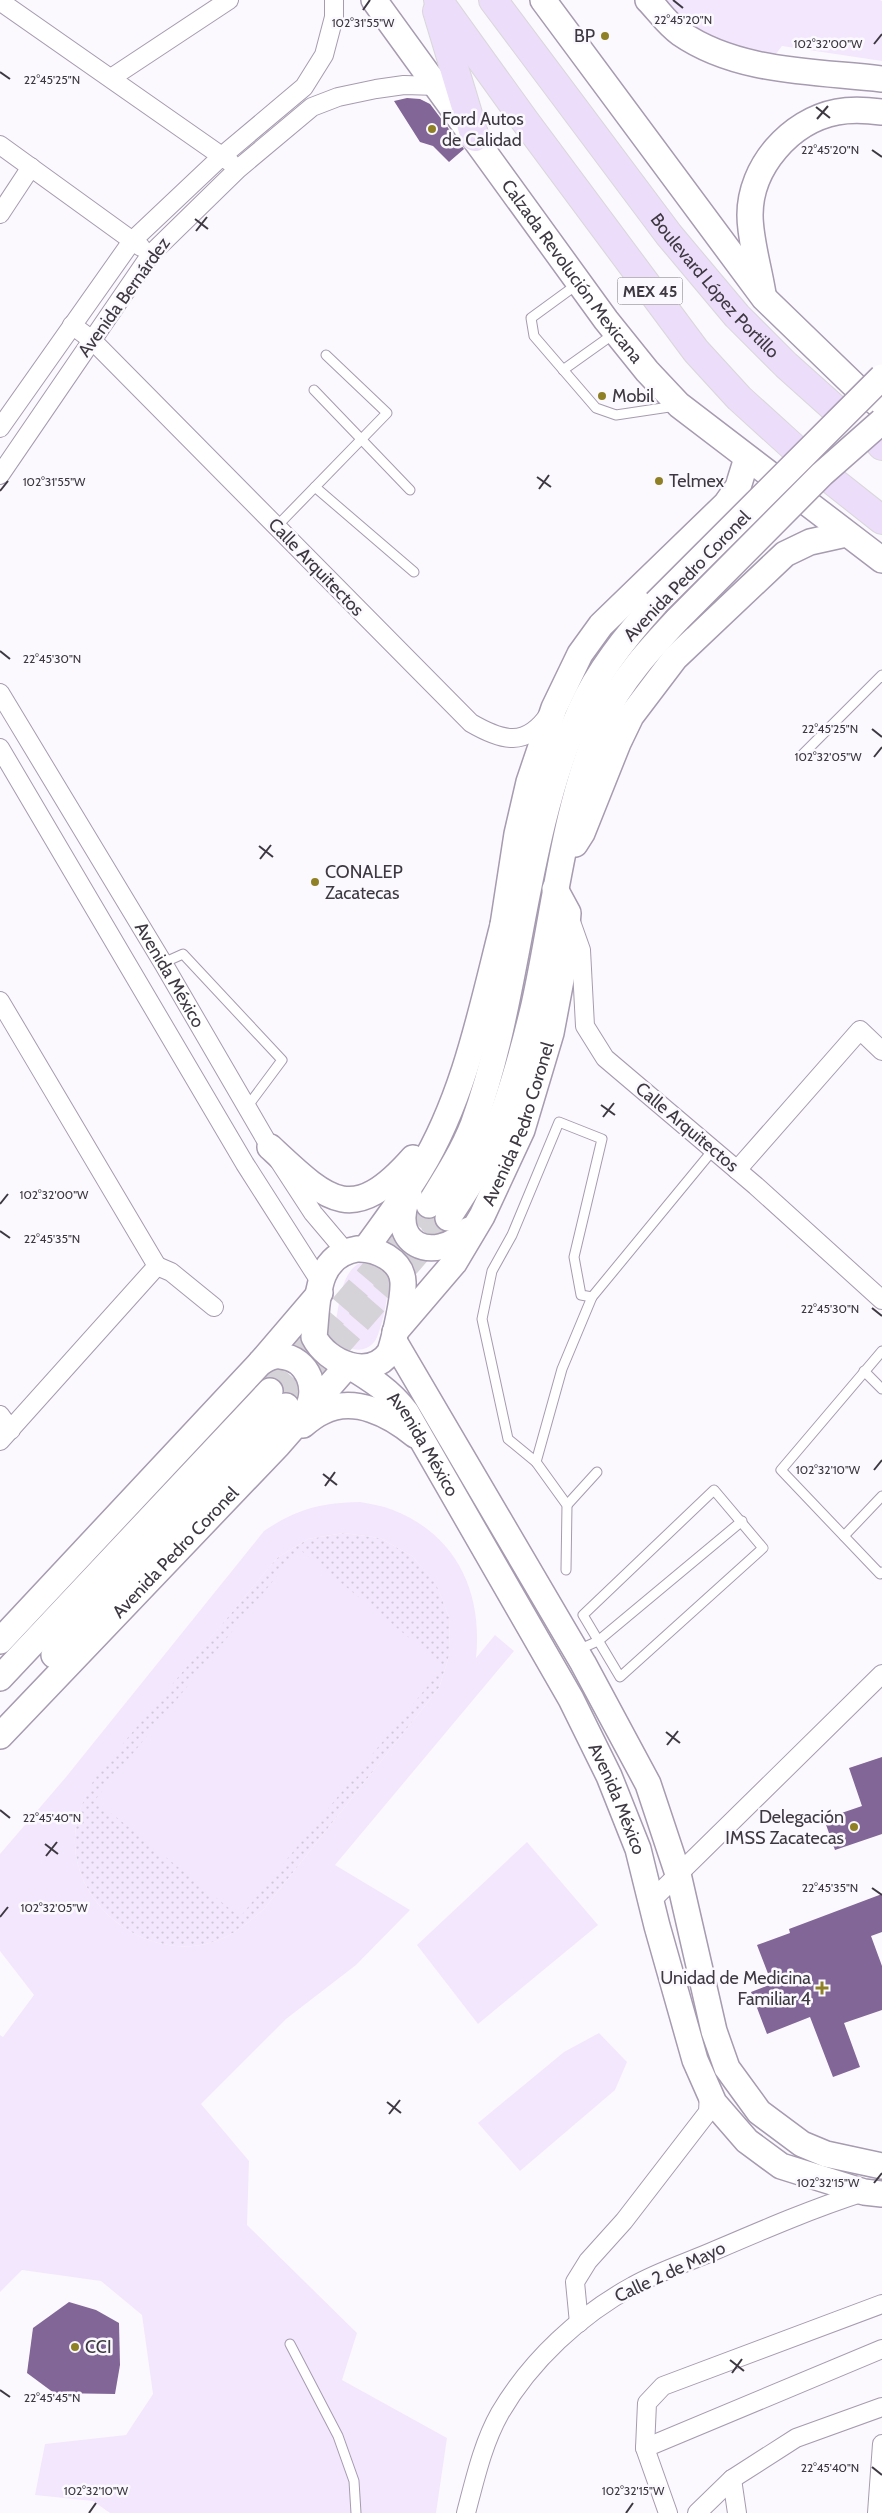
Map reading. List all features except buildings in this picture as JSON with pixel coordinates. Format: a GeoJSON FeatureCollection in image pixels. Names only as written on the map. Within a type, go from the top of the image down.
{"type":"FeatureCollection","features":[{"type":"Feature","properties":{"kind":"main road"},"geometry":{"type":"LineString","coordinates":[[434,0],[475,137]]}},
{"type":"Feature","properties":{"kind":"main road","name":"MEX 45"},"geometry":{"type":"LineString","coordinates":[[438,0],[525,121],[696,351],[739,398],[792,446]]}},
{"type":"Feature","properties":{"kind":"main road","name":"Boulevard López Portillo"},"geometry":{"type":"LineString","coordinates":[[493,0],[607,154],[670,235],[737,316],[786,365],[834,408]]}},
{"type":"Feature","properties":{"kind":"main road"},"geometry":{"type":"LineString","coordinates":[[834,482],[882,520]]}},
{"type":"Feature","properties":{"kind":"street"},"geometry":{"type":"LineString","coordinates":[[111,78],[229,0]]}},
{"type":"Feature","properties":{"kind":"street","name":"Avenida Bernárdez"},"geometry":{"type":"LineString","coordinates":[[0,428],[132,241],[222,156],[304,87],[324,55],[334,17],[334,0]]}},
{"type":"Feature","properties":{"kind":"street","name":"Calzada Revolución Mexicana"},"geometry":{"type":"LineString","coordinates":[[374,0],[615,333],[646,371],[679,405],[882,560]]}},
{"type":"Feature","properties":{"kind":"street"},"geometry":{"type":"LineString","coordinates":[[543,0],[764,298],[856,386],[882,407]]}},
{"type":"Feature","properties":{"kind":"street"},"geometry":{"type":"LineString","coordinates":[[648,0],[678,32],[714,52],[757,65],[882,79]]}},
{"type":"Feature","properties":{"kind":"street"},"geometry":{"type":"LineString","coordinates":[[4,3],[238,169]]}},
{"type":"Feature","properties":{"kind":"street","name":"Avenida Bernárdez"},"geometry":{"type":"LineString","coordinates":[[0,476],[151,254],[238,169],[312,107],[338,97],[376,89],[404,85],[438,86]]}},
{"type":"Feature","properties":{"kind":"street"},"geometry":{"type":"LineString","coordinates":[[764,298],[750,216],[751,197],[756,180],[766,162],[797,128],[817,118],[859,109],[882,112]]}},
{"type":"Feature","properties":{"kind":"street"},"geometry":{"type":"LineString","coordinates":[[0,145],[151,254]]}},
{"type":"Feature","properties":{"kind":"street"},"geometry":{"type":"LineString","coordinates":[[0,214],[31,167]]}},
{"type":"Feature","properties":{"kind":"street","name":"Calle Arquitectos"},"geometry":{"type":"LineString","coordinates":[[72,325],[92,340],[470,723],[493,736],[515,739],[530,734],[543,723],[554,708]]}},
{"type":"Feature","properties":{"kind":"street","name":"Avenida Pedro Coronel"},"geometry":{"type":"LineString","coordinates":[[882,377],[656,604],[616,651],[579,712],[553,785],[532,869],[496,1050],[473,1125],[459,1155],[438,1211],[486,1156],[518,1066],[534,1005],[560,864],[586,762],[604,718],[631,672],[678,619],[822,474],[882,421]]}},
{"type":"Feature","properties":{"kind":"street"},"geometry":{"type":"LineString","coordinates":[[503,925],[516,834],[529,782],[554,708],[580,654],[601,625],[726,504],[734,494],[746,458]]}},
{"type":"Feature","properties":{"kind":"street"},"geometry":{"type":"LineString","coordinates":[[734,494],[758,503],[772,516],[778,523],[792,550]]}},
{"type":"Feature","properties":{"kind":"street"},"geometry":{"type":"LineString","coordinates":[[560,864],[582,833],[618,743],[631,716],[675,658],[792,550],[810,542],[846,534]]}},
{"type":"Feature","properties":{"kind":"street","name":"Avenida México"},"geometry":{"type":"LineString","coordinates":[[0,693],[163,963],[270,1147],[312,1213],[356,1250]]}},
{"type":"Feature","properties":{"kind":"street","name":"Avenida México"},"geometry":{"type":"LineString","coordinates":[[0,748],[320,1288]]}},
{"type":"Feature","properties":{"kind":"street","name":"Avenida Pedro Coronel"},"geometry":{"type":"LineString","coordinates":[[356,1250],[421,1169],[441,1126],[468,1057],[503,925],[532,869]]}},
{"type":"Feature","properties":{"kind":"street"},"geometry":{"type":"LineString","coordinates":[[555,889],[568,913]]}},
{"type":"Feature","properties":{"kind":"street","name":"Calle Arquitectos"},"geometry":{"type":"LineString","coordinates":[[568,913],[581,950],[585,1026],[605,1058],[737,1170],[882,1300]]}},
{"type":"Feature","properties":{"kind":"street","name":"Avenida Pedro Coronel"},"geometry":{"type":"LineString","coordinates":[[394,1336],[454,1262],[482,1216],[522,1130],[539,1078],[560,982],[568,913]]}},
{"type":"Feature","properties":{"kind":"street"},"geometry":{"type":"LineString","coordinates":[[0,1001],[157,1266],[171,1272],[214,1307]]}},
{"type":"Feature","properties":{"kind":"street"},"geometry":{"type":"LineString","coordinates":[[737,1170],[860,1030],[882,1051]]}},
{"type":"Feature","properties":{"kind":"street"},"geometry":{"type":"LineString","coordinates":[[270,1147],[318,1189],[329,1196],[345,1200],[360,1199],[380,1191],[394,1180],[441,1126]]}},
{"type":"Feature","properties":{"kind":"street"},"geometry":{"type":"LineString","coordinates":[[421,1169],[404,1205],[402,1218],[403,1227],[409,1237],[418,1244],[430,1248],[442,1248],[453,1244],[482,1216]]}},
{"type":"Feature","properties":{"kind":"street"},"geometry":{"type":"LineString","coordinates":[[356,1250],[385,1256],[395,1265],[403,1282],[394,1336],[386,1357],[364,1366],[348,1365],[326,1354],[314,1337],[320,1288],[325,1268],[332,1259],[356,1250]]}},
{"type":"Feature","properties":{"kind":"street"},"geometry":{"type":"LineString","coordinates":[[5,1435],[157,1266]]}},
{"type":"Feature","properties":{"kind":"street"},"geometry":{"type":"LineString","coordinates":[[0,1641],[261,1362],[320,1288]]}},
{"type":"Feature","properties":{"kind":"street","name":"Avenida México"},"geometry":{"type":"LineString","coordinates":[[394,1336],[616,1721],[648,1784],[678,1874],[714,2031],[727,2068],[759,2112],[802,2144],[826,2154],[882,2166]]}},
{"type":"Feature","properties":{"kind":"street"},"geometry":{"type":"LineString","coordinates":[[261,1362],[281,1356],[295,1360],[305,1370],[312,1382],[312,1397],[307,1410],[285,1406]]}},
{"type":"Feature","properties":{"kind":"street","name":"Avenida Pedro Coronel"},"geometry":{"type":"LineString","coordinates":[[0,1678],[285,1406],[348,1365]]}},
{"type":"Feature","properties":{"kind":"street","name":"Avenida México"},"geometry":{"type":"LineString","coordinates":[[348,1365],[372,1379],[395,1397],[406,1412],[575,1708],[609,1776],[638,1849],[696,2060],[714,2103],[747,2140],[781,2166],[876,2191]]}},
{"type":"Feature","properties":{"kind":"street","name":"Avenida Pedro Coronel"},"geometry":{"type":"LineString","coordinates":[[0,1736],[278,1446],[285,1406]]}},
{"type":"Feature","properties":{"kind":"street","name":"Avenida Pedro Coronel"},"geometry":{"type":"LineString","coordinates":[[0,1714],[285,1406]]}},
{"type":"Feature","properties":{"kind":"street"},"geometry":{"type":"LineString","coordinates":[[278,1446],[324,1411],[349,1406],[374,1410],[398,1420],[422,1442]]}},
{"type":"Feature","properties":{"kind":"street"},"geometry":{"type":"LineString","coordinates":[[0,1414],[5,1435]]}},
{"type":"Feature","properties":{"kind":"street"},"geometry":{"type":"LineString","coordinates":[[651,1901],[882,1674]]}},
{"type":"Feature","properties":{"kind":"street"},"geometry":{"type":"LineString","coordinates":[[579,2323],[575,2282],[588,2261],[624,2221],[708,2112],[709,2092]]}},
{"type":"Feature","properties":{"kind":"street","name":"Calle 2 de Mayo"},"geometry":{"type":"LineString","coordinates":[[466,2513],[484,2449],[500,2413],[526,2377],[560,2338],[602,2304],[634,2285],[823,2205],[876,2191]]}},
{"type":"Feature","properties":{"kind":"street"},"geometry":{"type":"LineString","coordinates":[[668,2513],[645,2448],[647,2403],[663,2386],[882,2304]]}},
{"type":"Feature","properties":{"kind":"street"},"geometry":{"type":"LineString","coordinates":[[645,2448],[882,2349]]}},
{"type":"Feature","properties":{"kind":"street"},"geometry":{"type":"LineString","coordinates":[[697,2513],[732,2478],[796,2438],[882,2407]]}},
{"type":"Feature","properties":{"kind":"street"},"geometry":{"type":"LineString","coordinates":[[877,2513],[882,2444]]}},
{"type":"Feature","properties":{"kind":"street"},"geometry":{"type":"LineString","coordinates":[[732,2478],[737,2513]]}},
{"type":"Feature","properties":{"kind":"lane"},"geometry":{"type":"LineString","coordinates":[[579,283],[531,318],[534,336],[596,408],[616,415],[679,405]]}},
{"type":"Feature","properties":{"kind":"lane"},"geometry":{"type":"LineString","coordinates":[[563,370],[615,333]]}},
{"type":"Feature","properties":{"kind":"lane"},"geometry":{"type":"LineString","coordinates":[[277,526],[387,413],[326,355]]}},
{"type":"Feature","properties":{"kind":"lane"},"geometry":{"type":"LineString","coordinates":[[314,390],[410,490]]}},
{"type":"Feature","properties":{"kind":"lane"},"geometry":{"type":"LineString","coordinates":[[315,486],[414,572]]}},
{"type":"Feature","properties":{"kind":"lane"},"geometry":{"type":"LineString","coordinates":[[802,755],[882,675]]}},
{"type":"Feature","properties":{"kind":"lane"},"geometry":{"type":"LineString","coordinates":[[163,963],[183,954],[282,1060],[247,1107]]}},
{"type":"Feature","properties":{"kind":"lane"},"geometry":{"type":"LineString","coordinates":[[566,1570],[567,1504],[536,1462],[508,1439],[482,1319],[492,1271],[512,1235],[559,1122],[602,1140],[574,1257],[581,1295],[592,1298]]}},
{"type":"Feature","properties":{"kind":"lane"},"geometry":{"type":"LineString","coordinates":[[536,1462],[562,1369],[592,1298],[713,1150]]}},
{"type":"Feature","properties":{"kind":"lane"},"geometry":{"type":"LineString","coordinates":[[882,1351],[781,1470],[880,1574],[882,1572]]}},
{"type":"Feature","properties":{"kind":"lane"},"geometry":{"type":"LineString","coordinates":[[864,1371],[882,1389]]}},
{"type":"Feature","properties":{"kind":"lane"},"geometry":{"type":"LineString","coordinates":[[567,1504],[597,1472]]}},
{"type":"Feature","properties":{"kind":"lane"},"geometry":{"type":"LineString","coordinates":[[714,1490],[742,1521],[763,1548],[620,1677],[583,1615],[714,1490]]}},
{"type":"Feature","properties":{"kind":"lane"},"geometry":{"type":"LineString","coordinates":[[844,1536],[882,1496]]}},
{"type":"Feature","properties":{"kind":"lane"},"geometry":{"type":"LineString","coordinates":[[576,1651],[598,1641],[742,1521]]}},
{"type":"Feature","properties":{"kind":"lane"},"geometry":{"type":"LineString","coordinates":[[290,2344],[338,2436],[354,2481],[356,2513]]}},
{"type":"Feature","properties":{"kind":"shaded area"},"geometry":{"type":"Polygon","coordinates":[[[656,0],[880,0],[882,1],[882,61],[782,46],[772,59],[745,54],[687,27],[656,0]]]}},
{"type":"Feature","properties":{"kind":"shaded area"},"geometry":{"type":"Polygon","coordinates":[[[365,1261],[378,1265],[387,1274],[387,1297],[383,1319],[375,1341],[369,1347],[356,1350],[349,1348],[339,1339],[335,1325],[342,1288],[346,1279],[350,1271],[365,1261]]]}},
{"type":"Feature","properties":{"kind":"shaded area"},"geometry":{"type":"Polygon","coordinates":[[[360,1502],[389,1509],[415,1521],[434,1535],[449,1551],[461,1569],[470,1589],[475,1611],[477,1634],[476,1658],[495,1635],[514,1651],[335,1865],[410,1910],[356,1965],[286,2019],[201,2104],[249,2161],[247,2225],[357,2333],[342,2380],[447,2438],[436,2513],[110,2513],[93,2501],[35,2495],[45,2444],[126,2435],[153,2394],[142,2315],[101,2281],[22,2270],[0,2292],[0,2035],[3,2037],[34,1995],[0,1951],[0,1854],[66,1777],[264,1531],[298,1512],[333,1504],[360,1502]],[[344,1533],[308,1539],[277,1558],[96,1776],[85,1798],[77,1821],[75,1837],[77,1862],[86,1885],[99,1905],[117,1922],[137,1935],[161,1944],[185,1946],[210,1943],[233,1933],[246,1924],[264,1909],[439,1688],[450,1653],[449,1617],[436,1584],[412,1556],[380,1538],[344,1533]]]}},
{"type":"Feature","properties":{"kind":"shaded area"},"geometry":{"type":"Polygon","coordinates":[[[344,1533],[380,1538],[412,1556],[436,1583],[449,1617],[450,1653],[439,1688],[264,1909],[252,1919],[233,1933],[210,1943],[185,1946],[161,1944],[137,1935],[117,1922],[99,1905],[86,1885],[77,1862],[75,1837],[77,1821],[95,1776],[277,1558],[308,1539],[344,1533]]]}},
{"type":"Feature","properties":{"kind":"shaded area"},"geometry":{"type":"Polygon","coordinates":[[[299,1549],[444,1666],[240,1917],[95,1800],[299,1549]]]}},
{"type":"Feature","properties":{"kind":"shaded area"},"geometry":{"type":"Polygon","coordinates":[[[527,1842],[598,1925],[478,2024],[417,1945],[527,1842]]]}},
{"type":"Feature","properties":{"kind":"shaded area"},"geometry":{"type":"Polygon","coordinates":[[[599,2033],[627,2062],[615,2090],[520,2171],[478,2123],[564,2052],[599,2033]]]}},
{"type":"Feature","properties":{"kind":"tunnel"},"geometry":{"type":"LineString","coordinates":[[270,1391],[429,1205]]}},
{"type":"Feature","properties":{"kind":"tunnel"},"geometry":{"type":"LineString","coordinates":[[286,1406],[448,1218]]}},
{"type":"Feature","properties":{"kind":"place","name":"BP"},"geometry":{"type":"Point","coordinates":[605,36]}},
{"type":"Feature","properties":{"kind":"place","name":"Ford Autos de Calidad"},"geometry":{"type":"Point","coordinates":[432,129]}},
{"type":"Feature","properties":{"kind":"place","name":"Mobil"},"geometry":{"type":"Point","coordinates":[602,396]}},
{"type":"Feature","properties":{"kind":"place","name":"Telmex"},"geometry":{"type":"Point","coordinates":[659,481]}},
{"type":"Feature","properties":{"kind":"place","name":"CONALEP Zacatecas"},"geometry":{"type":"Point","coordinates":[315,882]}},
{"type":"Feature","properties":{"kind":"place","name":"Delegación IMSS Zacatecas"},"geometry":{"type":"Point","coordinates":[854,1827]}},
{"type":"Feature","properties":{"kind":"place","name":"Unidad de Medicina Familiar 4"},"geometry":{"type":"Point","coordinates":[822,1988]}},
{"type":"Feature","properties":{"kind":"place","name":"CCI"},"geometry":{"type":"Point","coordinates":[75,2347]}}]}
